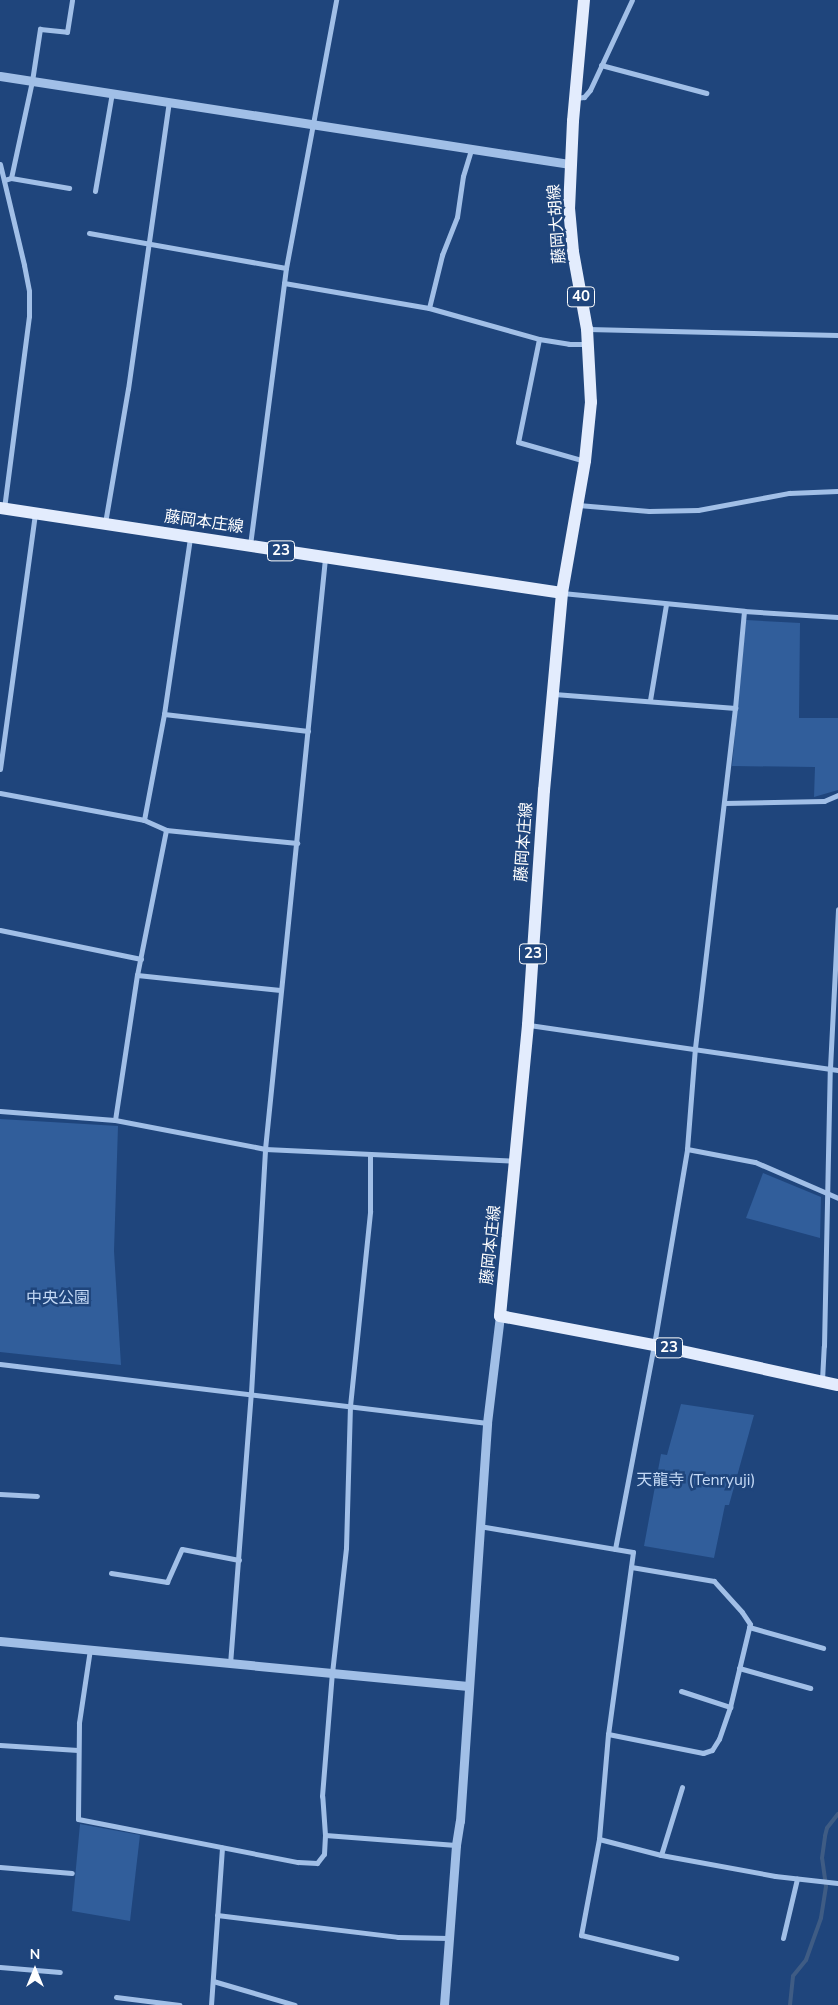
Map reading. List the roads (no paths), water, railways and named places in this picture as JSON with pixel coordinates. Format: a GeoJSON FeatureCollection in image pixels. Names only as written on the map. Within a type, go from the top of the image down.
{"type":"FeatureCollection","features":[{"type":"Feature","properties":{"kind":"main road","name":"藤岡大胡線"},"geometry":{"type":"LineString","coordinates":[[562,593],[585,461],[591,402],[589,344],[572,245],[569,208],[574,98],[584,0]]}},
{"type":"Feature","properties":{"kind":"main road","name":"藤岡本庄線"},"geometry":{"type":"LineString","coordinates":[[2,508],[562,593],[540,835],[528,1025],[500,1316]]}},
{"type":"Feature","properties":{"kind":"main road","name":"23"},"geometry":{"type":"LineString","coordinates":[[500,1316],[654,1345],[838,1384]]}},
{"type":"Feature","properties":{"kind":"street"},"geometry":{"type":"LineString","coordinates":[[11,178],[32,81],[40,30],[67,32],[72,0]]}},
{"type":"Feature","properties":{"kind":"street"},"geometry":{"type":"LineString","coordinates":[[250,546],[286,268],[336,0]]}},
{"type":"Feature","properties":{"kind":"street"},"geometry":{"type":"LineString","coordinates":[[574,98],[584,97],[590,90],[632,0]]}},
{"type":"Feature","properties":{"kind":"street"},"geometry":{"type":"LineString","coordinates":[[601,65],[706,93]]}},
{"type":"Feature","properties":{"kind":"street"},"geometry":{"type":"LineString","coordinates":[[0,76],[570,164]]}},
{"type":"Feature","properties":{"kind":"street"},"geometry":{"type":"LineString","coordinates":[[94,191],[112,93]]}},
{"type":"Feature","properties":{"kind":"street"},"geometry":{"type":"LineString","coordinates":[[105,524],[128,389],[169,101]]}},
{"type":"Feature","properties":{"kind":"street"},"geometry":{"type":"LineString","coordinates":[[429,308],[442,255],[456,217],[463,176],[471,150]]}},
{"type":"Feature","properties":{"kind":"street"},"geometry":{"type":"LineString","coordinates":[[0,164],[29,291],[29,316],[2,508]]}},
{"type":"Feature","properties":{"kind":"street"},"geometry":{"type":"LineString","coordinates":[[4,180],[11,178],[69,188]]}},
{"type":"Feature","properties":{"kind":"street"},"geometry":{"type":"LineString","coordinates":[[89,233],[286,268]]}},
{"type":"Feature","properties":{"kind":"street"},"geometry":{"type":"LineString","coordinates":[[284,283],[429,308],[539,339],[569,344],[589,344]]}},
{"type":"Feature","properties":{"kind":"street"},"geometry":{"type":"LineString","coordinates":[[587,329],[838,335]]}},
{"type":"Feature","properties":{"kind":"street"},"geometry":{"type":"LineString","coordinates":[[539,339],[518,442],[585,461]]}},
{"type":"Feature","properties":{"kind":"street"},"geometry":{"type":"LineString","coordinates":[[577,505],[649,511],[698,510],[789,493],[838,491]]}},
{"type":"Feature","properties":{"kind":"street"},"geometry":{"type":"LineString","coordinates":[[0,769],[36,513]]}},
{"type":"Feature","properties":{"kind":"street"},"geometry":{"type":"LineString","coordinates":[[144,820],[164,714],[190,537]]}},
{"type":"Feature","properties":{"kind":"street"},"geometry":{"type":"LineString","coordinates":[[230,1664],[251,1393],[265,1149],[325,558]]}},
{"type":"Feature","properties":{"kind":"street"},"geometry":{"type":"LineString","coordinates":[[562,593],[744,612],[838,616]]}},
{"type":"Feature","properties":{"kind":"street"},"geometry":{"type":"LineString","coordinates":[[650,700],[666,604]]}},
{"type":"Feature","properties":{"kind":"street"},"geometry":{"type":"LineString","coordinates":[[615,1549],[654,1345],[687,1149],[695,1048],[735,708],[744,612]]}},
{"type":"Feature","properties":{"kind":"street"},"geometry":{"type":"LineString","coordinates":[[553,694],[735,708]]}},
{"type":"Feature","properties":{"kind":"street"},"geometry":{"type":"LineString","coordinates":[[164,714],[308,731]]}},
{"type":"Feature","properties":{"kind":"street"},"geometry":{"type":"LineString","coordinates":[[0,793],[144,820],[166,830],[297,843]]}},
{"type":"Feature","properties":{"kind":"street"},"geometry":{"type":"LineString","coordinates":[[724,803],[824,801],[838,796]]}},
{"type":"Feature","properties":{"kind":"street"},"geometry":{"type":"LineString","coordinates":[[115,1120],[137,975],[166,830]]}},
{"type":"Feature","properties":{"kind":"street"},"geometry":{"type":"LineString","coordinates":[[822,1380],[830,1068],[838,909]]}},
{"type":"Feature","properties":{"kind":"street"},"geometry":{"type":"LineString","coordinates":[[0,930],[141,959]]}},
{"type":"Feature","properties":{"kind":"street"},"geometry":{"type":"LineString","coordinates":[[137,975],[280,990]]}},
{"type":"Feature","properties":{"kind":"street"},"geometry":{"type":"LineString","coordinates":[[528,1025],[838,1070]]}},
{"type":"Feature","properties":{"kind":"street"},"geometry":{"type":"LineString","coordinates":[[0,1111],[115,1120],[265,1149],[516,1162]]}},
{"type":"Feature","properties":{"kind":"street"},"geometry":{"type":"LineString","coordinates":[[687,1149],[755,1162],[838,1198]]}},
{"type":"Feature","properties":{"kind":"street"},"geometry":{"type":"LineString","coordinates":[[90,1649],[78,1723],[78,1820],[317,1863],[324,1854],[325,1834],[322,1796],[332,1673],[346,1548],[350,1406],[370,1211],[370,1154]]}},
{"type":"Feature","properties":{"kind":"street"},"geometry":{"type":"LineString","coordinates":[[444,2005],[456,1845],[460,1821],[488,1423],[500,1316]]}},
{"type":"Feature","properties":{"kind":"street"},"geometry":{"type":"LineString","coordinates":[[0,1364],[488,1423]]}},
{"type":"Feature","properties":{"kind":"street"},"geometry":{"type":"LineString","coordinates":[[0,1494],[38,1496]]}},
{"type":"Feature","properties":{"kind":"street"},"geometry":{"type":"LineString","coordinates":[[480,1526],[633,1552],[608,1734],[599,1840],[581,1935],[676,1958]]}},
{"type":"Feature","properties":{"kind":"street"},"geometry":{"type":"LineString","coordinates":[[111,1574],[167,1582],[182,1550],[239,1560]]}},
{"type":"Feature","properties":{"kind":"street"},"geometry":{"type":"LineString","coordinates":[[608,1734],[703,1753],[712,1750],[719,1739],[730,1707],[750,1624],[742,1612],[714,1582],[631,1567]]}},
{"type":"Feature","properties":{"kind":"street"},"geometry":{"type":"LineString","coordinates":[[749,1627],[823,1648]]}},
{"type":"Feature","properties":{"kind":"street"},"geometry":{"type":"LineString","coordinates":[[0,1641],[468,1686]]}},
{"type":"Feature","properties":{"kind":"street"},"geometry":{"type":"LineString","coordinates":[[739,1668],[810,1688]]}},
{"type":"Feature","properties":{"kind":"street"},"geometry":{"type":"LineString","coordinates":[[681,1692],[730,1707]]}},
{"type":"Feature","properties":{"kind":"street"},"geometry":{"type":"LineString","coordinates":[[0,1745],[78,1750]]}},
{"type":"Feature","properties":{"kind":"street"},"geometry":{"type":"LineString","coordinates":[[661,1855],[682,1787]]}},
{"type":"Feature","properties":{"kind":"street"},"geometry":{"type":"LineString","coordinates":[[325,1834],[456,1845]]}},
{"type":"Feature","properties":{"kind":"street"},"geometry":{"type":"LineString","coordinates":[[599,1840],[661,1855],[797,1879],[838,1883]]}},
{"type":"Feature","properties":{"kind":"street"},"geometry":{"type":"LineString","coordinates":[[211,2005],[222,1847]]}},
{"type":"Feature","properties":{"kind":"street"},"geometry":{"type":"LineString","coordinates":[[0,1867],[72,1873]]}},
{"type":"Feature","properties":{"kind":"street"},"geometry":{"type":"LineString","coordinates":[[784,1938],[797,1879]]}},
{"type":"Feature","properties":{"kind":"street"},"geometry":{"type":"LineString","coordinates":[[217,1915],[398,1937],[450,1938]]}},
{"type":"Feature","properties":{"kind":"street"},"geometry":{"type":"LineString","coordinates":[[0,1968],[60,1972]]}},
{"type":"Feature","properties":{"kind":"street"},"geometry":{"type":"LineString","coordinates":[[212,1981],[295,2005]]}},
{"type":"Feature","properties":{"kind":"street"},"geometry":{"type":"LineString","coordinates":[[116,1997],[179,2005]]}},
{"type":"Feature","properties":{"kind":"waterway"},"geometry":{"type":"LineString","coordinates":[[790,2005],[793,1976],[806,1960],[821,1918],[826,1886],[822,1858],[825,1836],[827,1828],[838,1814]]}},
{"type":"Feature","properties":{"kind":"park label","name":"中央公園"},"geometry":{"type":"Point","coordinates":[58,1298]}},
{"type":"Feature","properties":{"kind":"park label","name":"天龍寺 (Tenryuji)"},"geometry":{"type":"Point","coordinates":[696,1480]}}]}
